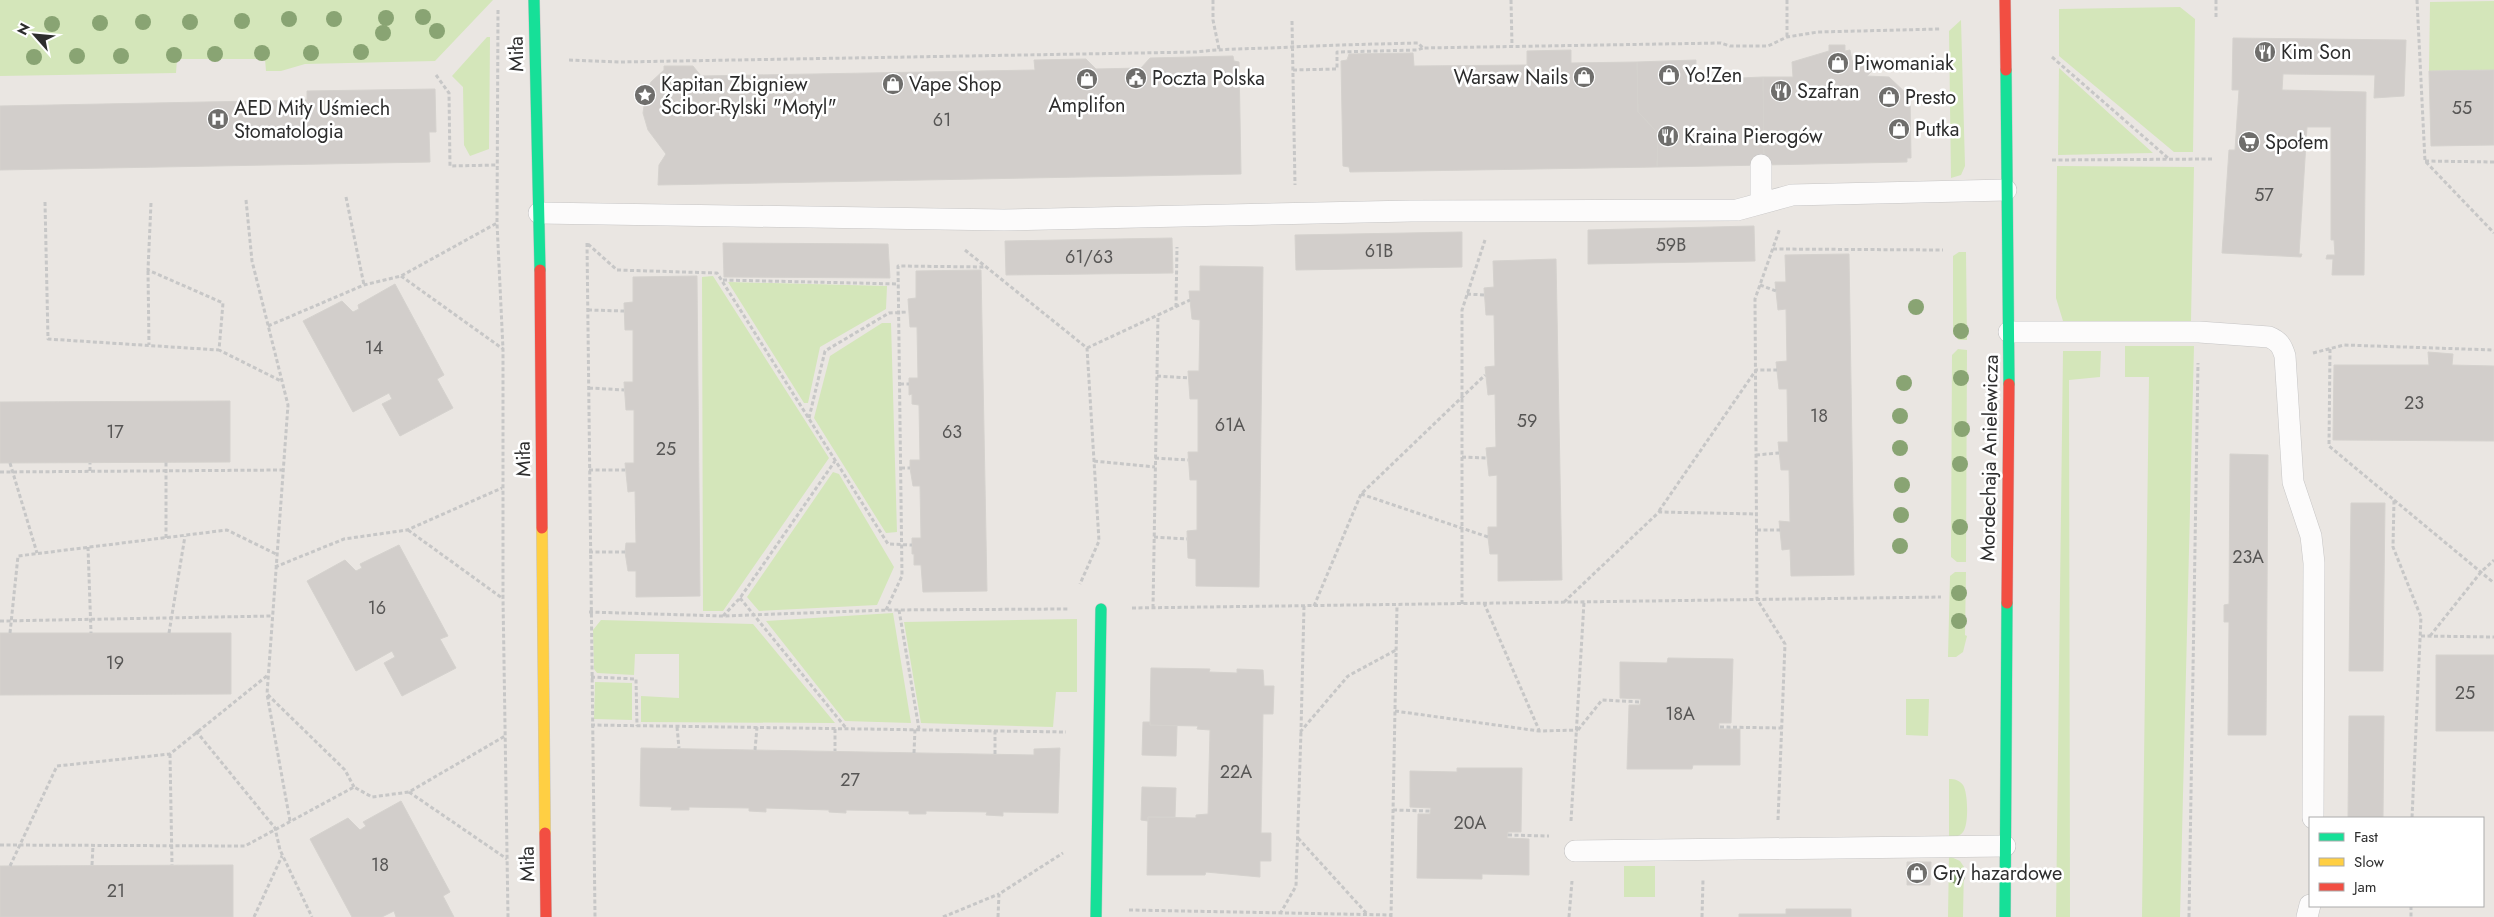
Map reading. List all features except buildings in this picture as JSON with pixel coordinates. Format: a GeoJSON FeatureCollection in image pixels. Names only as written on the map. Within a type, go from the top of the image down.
{"type":"FeatureCollection","features":[{"type":"Feature","properties":{"kind":"street","name":"Miła"},"geometry":{"type":"LineString","coordinates":[[534,0],[539,213],[546,917]]}},
{"type":"Feature","properties":{"kind":"street","name":"Mordechaja Anielewicza"},"geometry":{"type":"LineString","coordinates":[[2004,917],[2010,332],[2006,190],[2005,0]]}},
{"type":"Feature","properties":{"kind":"street"},"geometry":{"type":"LineString","coordinates":[[1096,913],[1101,609]]}},
{"type":"Feature","properties":{"kind":"lane"},"geometry":{"type":"LineString","coordinates":[[1761,165],[1762,203]]}},
{"type":"Feature","properties":{"kind":"lane"},"geometry":{"type":"LineString","coordinates":[[539,213],[1004,220],[1495,210],[1737,210],[1792,195],[2006,190]]}},
{"type":"Feature","properties":{"kind":"lane"},"geometry":{"type":"LineString","coordinates":[[2010,332],[2199,332],[2269,337],[2278,341],[2285,356],[2293,482],[2311,536],[2314,563],[2313,817]]}},
{"type":"Feature","properties":{"kind":"lane"},"geometry":{"type":"LineString","coordinates":[[1575,851],[2005,846]]}},
{"type":"Feature","properties":{"kind":"path"},"geometry":{"type":"LineString","coordinates":[[1213,0],[1213,20],[1219,49]]}},
{"type":"Feature","properties":{"kind":"path"},"geometry":{"type":"LineString","coordinates":[[1511,0],[1512,46]]}},
{"type":"Feature","properties":{"kind":"path"},"geometry":{"type":"LineString","coordinates":[[1787,0],[1787,37]]}},
{"type":"Feature","properties":{"kind":"path"},"geometry":{"type":"LineString","coordinates":[[2216,0],[2216,16]]}},
{"type":"Feature","properties":{"kind":"path"},"geometry":{"type":"LineString","coordinates":[[2417,0],[2425,161],[2494,233]]}},
{"type":"Feature","properties":{"kind":"path"},"geometry":{"type":"LineString","coordinates":[[498,10],[497,222],[502,349],[503,598],[508,917]]}},
{"type":"Feature","properties":{"kind":"path"},"geometry":{"type":"LineString","coordinates":[[1292,21],[1295,184]]}},
{"type":"Feature","properties":{"kind":"path"},"geometry":{"type":"LineString","coordinates":[[1293,70],[1337,69],[1337,52],[1418,50],[1423,48],[1721,43],[1730,46],[1768,46],[1787,37],[1818,32],[1940,29]]}},
{"type":"Feature","properties":{"kind":"path"},"geometry":{"type":"LineString","coordinates":[[563,60],[630,62],[1186,52],[1292,47],[1314,44],[1418,43],[1423,48]]}},
{"type":"Feature","properties":{"kind":"path"},"geometry":{"type":"LineString","coordinates":[[2052,57],[2168,158]]}},
{"type":"Feature","properties":{"kind":"path"},"geometry":{"type":"LineString","coordinates":[[436,75],[449,93],[450,166],[497,165]]}},
{"type":"Feature","properties":{"kind":"path"},"geometry":{"type":"LineString","coordinates":[[2052,160],[2212,159]]}},
{"type":"Feature","properties":{"kind":"path"},"geometry":{"type":"LineString","coordinates":[[2425,161],[2494,162]]}},
{"type":"Feature","properties":{"kind":"path"},"geometry":{"type":"LineString","coordinates":[[1777,848],[1785,644],[1758,599],[1755,299],[1792,195]]}},
{"type":"Feature","properties":{"kind":"path"},"geometry":{"type":"LineString","coordinates":[[346,197],[364,285]]}},
{"type":"Feature","properties":{"kind":"path"},"geometry":{"type":"LineString","coordinates":[[246,200],[252,261],[288,405],[267,694],[290,821]]}},
{"type":"Feature","properties":{"kind":"path"},"geometry":{"type":"LineString","coordinates":[[45,202],[48,339],[219,350],[282,382]]}},
{"type":"Feature","properties":{"kind":"path"},"geometry":{"type":"LineString","coordinates":[[149,345],[148,270],[151,203]]}},
{"type":"Feature","properties":{"kind":"path"},"geometry":{"type":"LineString","coordinates":[[1462,604],[1462,310],[1495,210]]}},
{"type":"Feature","properties":{"kind":"path"},"geometry":{"type":"LineString","coordinates":[[564,214],[588,244],[617,270],[718,273],[888,544],[912,545]]}},
{"type":"Feature","properties":{"kind":"path"},"geometry":{"type":"LineString","coordinates":[[1176,307],[1178,216]]}},
{"type":"Feature","properties":{"kind":"path"},"geometry":{"type":"LineString","coordinates":[[268,326],[364,285],[401,276],[497,222]]}},
{"type":"Feature","properties":{"kind":"path"},"geometry":{"type":"LineString","coordinates":[[588,244],[589,612],[594,917]]}},
{"type":"Feature","properties":{"kind":"path"},"geometry":{"type":"LineString","coordinates":[[964,249],[1087,348],[1099,541],[1076,592]]}},
{"type":"Feature","properties":{"kind":"path"},"geometry":{"type":"LineString","coordinates":[[1773,249],[1943,250]]}},
{"type":"Feature","properties":{"kind":"path"},"geometry":{"type":"LineString","coordinates":[[886,610],[902,576],[898,266],[986,267]]}},
{"type":"Feature","properties":{"kind":"path"},"geometry":{"type":"LineString","coordinates":[[148,270],[223,303],[219,350]]}},
{"type":"Feature","properties":{"kind":"path"},"geometry":{"type":"LineString","coordinates":[[401,276],[502,349]]}},
{"type":"Feature","properties":{"kind":"path"},"geometry":{"type":"LineString","coordinates":[[722,280],[898,284]]}},
{"type":"Feature","properties":{"kind":"path"},"geometry":{"type":"LineString","coordinates":[[1760,285],[1776,291]]}},
{"type":"Feature","properties":{"kind":"path"},"geometry":{"type":"LineString","coordinates":[[1467,294],[1484,295]]}},
{"type":"Feature","properties":{"kind":"path"},"geometry":{"type":"LineString","coordinates":[[1087,348],[1190,300]]}},
{"type":"Feature","properties":{"kind":"path"},"geometry":{"type":"LineString","coordinates":[[588,310],[624,311]]}},
{"type":"Feature","properties":{"kind":"path"},"geometry":{"type":"LineString","coordinates":[[809,419],[825,351],[889,313],[908,312]]}},
{"type":"Feature","properties":{"kind":"path"},"geometry":{"type":"LineString","coordinates":[[1153,608],[1158,315]]}},
{"type":"Feature","properties":{"kind":"path"},"geometry":{"type":"LineString","coordinates":[[2189,917],[2199,332]]}},
{"type":"Feature","properties":{"kind":"path"},"geometry":{"type":"LineString","coordinates":[[2285,356],[2344,345],[2494,350]]}},
{"type":"Feature","properties":{"kind":"path"},"geometry":{"type":"LineString","coordinates":[[2330,349],[2330,446],[2494,583]]}},
{"type":"Feature","properties":{"kind":"path"},"geometry":{"type":"LineString","coordinates":[[1756,370],[1777,370]]}},
{"type":"Feature","properties":{"kind":"path"},"geometry":{"type":"LineString","coordinates":[[1563,602],[1659,512],[1756,370]]}},
{"type":"Feature","properties":{"kind":"path"},"geometry":{"type":"LineString","coordinates":[[1314,606],[1361,494],[1485,375]]}},
{"type":"Feature","properties":{"kind":"path"},"geometry":{"type":"LineString","coordinates":[[1157,376],[1189,378]]}},
{"type":"Feature","properties":{"kind":"path"},"geometry":{"type":"LineString","coordinates":[[900,384],[909,384]]}},
{"type":"Feature","properties":{"kind":"path"},"geometry":{"type":"LineString","coordinates":[[588,388],[624,390]]}},
{"type":"Feature","properties":{"kind":"path"},"geometry":{"type":"LineString","coordinates":[[1756,455],[1779,453]]}},
{"type":"Feature","properties":{"kind":"path"},"geometry":{"type":"LineString","coordinates":[[1462,457],[1486,458]]}},
{"type":"Feature","properties":{"kind":"path"},"geometry":{"type":"LineString","coordinates":[[1155,458],[1188,460]]}},
{"type":"Feature","properties":{"kind":"path"},"geometry":{"type":"LineString","coordinates":[[723,616],[740,598],[835,461]]}},
{"type":"Feature","properties":{"kind":"path"},"geometry":{"type":"LineString","coordinates":[[1094,461],[1156,467]]}},
{"type":"Feature","properties":{"kind":"path"},"geometry":{"type":"LineString","coordinates":[[166,462],[166,538]]}},
{"type":"Feature","properties":{"kind":"path"},"geometry":{"type":"LineString","coordinates":[[10,463],[37,553]]}},
{"type":"Feature","properties":{"kind":"path"},"geometry":{"type":"LineString","coordinates":[[90,463],[90,471]]}},
{"type":"Feature","properties":{"kind":"path"},"geometry":{"type":"LineString","coordinates":[[901,468],[910,468]]}},
{"type":"Feature","properties":{"kind":"path"},"geometry":{"type":"LineString","coordinates":[[0,472],[283,470]]}},
{"type":"Feature","properties":{"kind":"path"},"geometry":{"type":"LineString","coordinates":[[589,470],[625,470]]}},
{"type":"Feature","properties":{"kind":"path"},"geometry":{"type":"LineString","coordinates":[[275,567],[344,539],[407,530],[502,488]]}},
{"type":"Feature","properties":{"kind":"path"},"geometry":{"type":"LineString","coordinates":[[1361,494],[1488,536]]}},
{"type":"Feature","properties":{"kind":"path"},"geometry":{"type":"LineString","coordinates":[[2394,500],[2393,547],[2421,617],[2412,817]]}},
{"type":"Feature","properties":{"kind":"path"},"geometry":{"type":"LineString","coordinates":[[1659,512],[1757,514]]}},
{"type":"Feature","properties":{"kind":"path"},"geometry":{"type":"LineString","coordinates":[[10,633],[18,556],[227,530],[276,554]]}},
{"type":"Feature","properties":{"kind":"path"},"geometry":{"type":"LineString","coordinates":[[407,530],[503,598]]}},
{"type":"Feature","properties":{"kind":"path"},"geometry":{"type":"LineString","coordinates":[[1757,530],[1780,530]]}},
{"type":"Feature","properties":{"kind":"path"},"geometry":{"type":"LineString","coordinates":[[169,633],[184,536]]}},
{"type":"Feature","properties":{"kind":"path"},"geometry":{"type":"LineString","coordinates":[[1154,537],[1187,539]]}},
{"type":"Feature","properties":{"kind":"path"},"geometry":{"type":"LineString","coordinates":[[88,547],[91,633]]}},
{"type":"Feature","properties":{"kind":"path"},"geometry":{"type":"LineString","coordinates":[[589,552],[626,552]]}},
{"type":"Feature","properties":{"kind":"path"},"geometry":{"type":"LineString","coordinates":[[2430,636],[2481,572],[2494,560]]}},
{"type":"Feature","properties":{"kind":"path"},"geometry":{"type":"LineString","coordinates":[[589,612],[723,616],[886,610],[1101,609],[1941,597]]}},
{"type":"Feature","properties":{"kind":"path"},"geometry":{"type":"LineString","coordinates":[[740,598],[846,729]]}},
{"type":"Feature","properties":{"kind":"path"},"geometry":{"type":"LineString","coordinates":[[1069,609],[1073,600]]}},
{"type":"Feature","properties":{"kind":"path"},"geometry":{"type":"LineString","coordinates":[[1578,730],[1584,602]]}},
{"type":"Feature","properties":{"kind":"path"},"geometry":{"type":"LineString","coordinates":[[1484,603],[1539,731]]}},
{"type":"Feature","properties":{"kind":"path"},"geometry":{"type":"LineString","coordinates":[[1096,913],[1391,916],[1397,605]]}},
{"type":"Feature","properties":{"kind":"path"},"geometry":{"type":"LineString","coordinates":[[1280,914],[1296,886],[1304,606]]}},
{"type":"Feature","properties":{"kind":"path"},"geometry":{"type":"LineString","coordinates":[[899,610],[917,729],[914,753]]}},
{"type":"Feature","properties":{"kind":"path"},"geometry":{"type":"LineString","coordinates":[[0,621],[272,616]]}},
{"type":"Feature","properties":{"kind":"path"},"geometry":{"type":"LineString","coordinates":[[2421,636],[2494,637]]}},
{"type":"Feature","properties":{"kind":"path"},"geometry":{"type":"LineString","coordinates":[[1301,731],[1348,676],[1397,650]]}},
{"type":"Feature","properties":{"kind":"path"},"geometry":{"type":"LineString","coordinates":[[10,866],[57,766],[170,754],[268,675]]}},
{"type":"Feature","properties":{"kind":"path"},"geometry":{"type":"LineString","coordinates":[[590,677],[636,678],[636,726]]}},
{"type":"Feature","properties":{"kind":"path"},"geometry":{"type":"LineString","coordinates":[[267,694],[345,770],[354,787],[372,797],[409,792],[505,736]]}},
{"type":"Feature","properties":{"kind":"path"},"geometry":{"type":"LineString","coordinates":[[1395,711],[1539,731],[1578,730],[1602,700],[1641,702]]}},
{"type":"Feature","properties":{"kind":"path"},"geometry":{"type":"LineString","coordinates":[[592,725],[1098,732]]}},
{"type":"Feature","properties":{"kind":"path"},"geometry":{"type":"LineString","coordinates":[[677,727],[679,748]]}},
{"type":"Feature","properties":{"kind":"path"},"geometry":{"type":"LineString","coordinates":[[1720,727],[1782,728]]}},
{"type":"Feature","properties":{"kind":"path"},"geometry":{"type":"LineString","coordinates":[[755,750],[757,728]]}},
{"type":"Feature","properties":{"kind":"path"},"geometry":{"type":"LineString","coordinates":[[834,729],[835,751]]}},
{"type":"Feature","properties":{"kind":"path"},"geometry":{"type":"LineString","coordinates":[[995,731],[995,754]]}},
{"type":"Feature","properties":{"kind":"path"},"geometry":{"type":"LineString","coordinates":[[196,732],[275,828],[282,856],[312,917]]}},
{"type":"Feature","properties":{"kind":"path"},"geometry":{"type":"LineString","coordinates":[[170,754],[172,865]]}},
{"type":"Feature","properties":{"kind":"path"},"geometry":{"type":"LineString","coordinates":[[0,845],[245,846],[275,828],[354,787]]}},
{"type":"Feature","properties":{"kind":"path"},"geometry":{"type":"LineString","coordinates":[[409,792],[507,859]]}},
{"type":"Feature","properties":{"kind":"path"},"geometry":{"type":"LineString","coordinates":[[1393,810],[1430,811]]}},
{"type":"Feature","properties":{"kind":"path"},"geometry":{"type":"LineString","coordinates":[[943,917],[999,894],[1097,831]]}},
{"type":"Feature","properties":{"kind":"path"},"geometry":{"type":"LineString","coordinates":[[1508,835],[1552,836]]}},
{"type":"Feature","properties":{"kind":"path"},"geometry":{"type":"LineString","coordinates":[[1298,838],[1369,915]]}},
{"type":"Feature","properties":{"kind":"path"},"geometry":{"type":"LineString","coordinates":[[92,865],[93,845]]}},
{"type":"Feature","properties":{"kind":"path"},"geometry":{"type":"LineString","coordinates":[[1702,917],[1703,849]]}},
{"type":"Feature","properties":{"kind":"path"},"geometry":{"type":"LineString","coordinates":[[254,917],[282,856]]}},
{"type":"Feature","properties":{"kind":"path"},"geometry":{"type":"LineString","coordinates":[[998,917],[999,894]]}},
{"type":"Feature","properties":{"kind":"green space"},"geometry":{"type":"Polygon","coordinates":[[[0,0],[493,0],[435,61],[305,64],[281,71],[266,71],[265,59],[177,59],[176,73],[0,76],[0,0]]]}},
{"type":"Feature","properties":{"kind":"green space"},"geometry":{"type":"Polygon","coordinates":[[[2494,1],[2494,70],[2429,71],[2430,2],[2494,1]]]}},
{"type":"Feature","properties":{"kind":"green space"},"geometry":{"type":"Polygon","coordinates":[[[2180,7],[2195,19],[2193,152],[2174,152],[2059,56],[2059,9],[2180,7]]]}},
{"type":"Feature","properties":{"kind":"green space"},"geometry":{"type":"Polygon","coordinates":[[[1961,20],[1965,166],[1961,175],[1951,178],[1949,31],[1961,20]]]}},
{"type":"Feature","properties":{"kind":"green space"},"geometry":{"type":"Polygon","coordinates":[[[487,37],[490,37],[489,149],[470,156],[464,145],[463,87],[452,76],[487,37]]]}},
{"type":"Feature","properties":{"kind":"green space"},"geometry":{"type":"Polygon","coordinates":[[[2059,68],[2153,153],[2058,155],[2059,68]]]}},
{"type":"Feature","properties":{"kind":"green space"},"geometry":{"type":"Polygon","coordinates":[[[2057,166],[2194,167],[2191,321],[2063,321],[2056,298],[2057,166]]]}},
{"type":"Feature","properties":{"kind":"green space"},"geometry":{"type":"Polygon","coordinates":[[[1959,252],[1966,252],[1967,340],[1959,340],[1953,334],[1953,256],[1959,252]]]}},
{"type":"Feature","properties":{"kind":"green space"},"geometry":{"type":"Polygon","coordinates":[[[713,276],[829,458],[723,611],[703,611],[702,277],[713,276]]]}},
{"type":"Feature","properties":{"kind":"green space"},"geometry":{"type":"Polygon","coordinates":[[[728,282],[887,286],[886,309],[820,347],[808,403],[804,403],[728,282]]]}},
{"type":"Feature","properties":{"kind":"green space"},"geometry":{"type":"Polygon","coordinates":[[[882,323],[891,323],[897,532],[886,533],[814,418],[830,356],[882,323]]]}},
{"type":"Feature","properties":{"kind":"green space"},"geometry":{"type":"Polygon","coordinates":[[[2125,346],[2194,346],[2180,917],[2142,917],[2149,377],[2125,377],[2125,346]]]}},
{"type":"Feature","properties":{"kind":"green space"},"geometry":{"type":"Polygon","coordinates":[[[1958,349],[1967,350],[1966,562],[1957,562],[1951,557],[1952,355],[1958,349]]]}},
{"type":"Feature","properties":{"kind":"green space"},"geometry":{"type":"Polygon","coordinates":[[[2063,351],[2101,351],[2100,377],[2069,380],[2070,917],[2056,917],[2063,351]]]}},
{"type":"Feature","properties":{"kind":"green space"},"geometry":{"type":"Polygon","coordinates":[[[833,472],[839,474],[894,567],[877,605],[759,611],[747,597],[833,472]]]}},
{"type":"Feature","properties":{"kind":"green space"},"geometry":{"type":"Polygon","coordinates":[[[1955,572],[1966,572],[1965,635],[1967,636],[1963,652],[1956,657],[1948,657],[1950,576],[1955,572]]]}},
{"type":"Feature","properties":{"kind":"green space"},"geometry":{"type":"Polygon","coordinates":[[[893,613],[911,723],[845,721],[766,621],[893,613]]]}},
{"type":"Feature","properties":{"kind":"green space"},"geometry":{"type":"Polygon","coordinates":[[[1077,619],[1077,692],[1056,692],[1053,727],[921,723],[904,622],[1077,619]]]}},
{"type":"Feature","properties":{"kind":"green space"},"geometry":{"type":"Polygon","coordinates":[[[601,620],[753,624],[835,723],[641,722],[641,696],[679,698],[679,654],[635,654],[634,675],[597,673],[594,669],[593,630],[601,620]]]}},
{"type":"Feature","properties":{"kind":"green space"},"geometry":{"type":"Polygon","coordinates":[[[595,682],[632,683],[632,720],[594,719],[595,682]]]}},
{"type":"Feature","properties":{"kind":"green space"},"geometry":{"type":"Polygon","coordinates":[[[1906,699],[1929,699],[1928,736],[1906,735],[1906,699]]]}},
{"type":"Feature","properties":{"kind":"green space"},"geometry":{"type":"Polygon","coordinates":[[[1949,779],[1957,780],[1963,785],[1967,809],[1963,832],[1958,836],[1949,838],[1949,779]]]}},
{"type":"Feature","properties":{"kind":"green space"},"geometry":{"type":"Polygon","coordinates":[[[1949,856],[1960,861],[1964,867],[1963,917],[1948,917],[1949,856]]]}},
{"type":"Feature","properties":{"kind":"green space"},"geometry":{"type":"Polygon","coordinates":[[[1624,866],[1655,866],[1655,897],[1624,897],[1624,866]]]}},
{"type":"Feature","properties":{"kind":"traffic: fast"},"geometry":{"type":"LineString","coordinates":[[534,0],[540,270]]}},
{"type":"Feature","properties":{"kind":"traffic: fast"},"geometry":{"type":"LineString","coordinates":[[2006,70],[2009,384]]}},
{"type":"Feature","properties":{"kind":"traffic: fast"},"geometry":{"type":"LineString","coordinates":[[2005,917],[2007,603]]}},
{"type":"Feature","properties":{"kind":"traffic: fast"},"geometry":{"type":"LineString","coordinates":[[1096,917],[1101,609]]}},
{"type":"Feature","properties":{"kind":"traffic: slow"},"geometry":{"type":"LineString","coordinates":[[542,528],[545,833]]}},
{"type":"Feature","properties":{"kind":"traffic: jam"},"geometry":{"type":"LineString","coordinates":[[2005,0],[2006,70]]}},
{"type":"Feature","properties":{"kind":"traffic: jam"},"geometry":{"type":"LineString","coordinates":[[540,270],[542,528]]}},
{"type":"Feature","properties":{"kind":"traffic: jam"},"geometry":{"type":"LineString","coordinates":[[2007,603],[2009,384]]}},
{"type":"Feature","properties":{"kind":"traffic: jam"},"geometry":{"type":"LineString","coordinates":[[545,833],[546,917]]}},
{"type":"Feature","properties":{"kind":"place","name":"Kim Son"},"geometry":{"type":"Point","coordinates":[2265,52]}},
{"type":"Feature","properties":{"kind":"place","name":"Piwomaniak"},"geometry":{"type":"Point","coordinates":[1838,63]}},
{"type":"Feature","properties":{"kind":"place","name":"Yo!Zen"},"geometry":{"type":"Point","coordinates":[1669,75]}},
{"type":"Feature","properties":{"kind":"place","name":"Warsaw Nails"},"geometry":{"type":"Point","coordinates":[1584,77]}},
{"type":"Feature","properties":{"kind":"place","name":"Poczta Polska"},"geometry":{"type":"Point","coordinates":[1136,78]}},
{"type":"Feature","properties":{"kind":"place","name":"Amplifon"},"geometry":{"type":"Point","coordinates":[1087,79]}},
{"type":"Feature","properties":{"kind":"place","name":"Vape Shop"},"geometry":{"type":"Point","coordinates":[893,84]}},
{"type":"Feature","properties":{"kind":"place","name":"Szafran"},"geometry":{"type":"Point","coordinates":[1781,91]}},
{"type":"Feature","properties":{"kind":"place","name":"Kapitan Zbigniew Ścibor-Rylski \"Motyl\""},"geometry":{"type":"Point","coordinates":[645,95]}},
{"type":"Feature","properties":{"kind":"place","name":"Presto"},"geometry":{"type":"Point","coordinates":[1889,97]}},
{"type":"Feature","properties":{"kind":"place","name":"AED Miły Uśmiech Stomatologia"},"geometry":{"type":"Point","coordinates":[218,119]}},
{"type":"Feature","properties":{"kind":"place","name":"Putka"},"geometry":{"type":"Point","coordinates":[1899,129]}},
{"type":"Feature","properties":{"kind":"place","name":"Kraina Pierogów"},"geometry":{"type":"Point","coordinates":[1668,136]}},
{"type":"Feature","properties":{"kind":"place","name":"Społem"},"geometry":{"type":"Point","coordinates":[2249,142]}},
{"type":"Feature","properties":{"kind":"place","name":"Gry hazardowe"},"geometry":{"type":"Point","coordinates":[1917,873]}}]}
